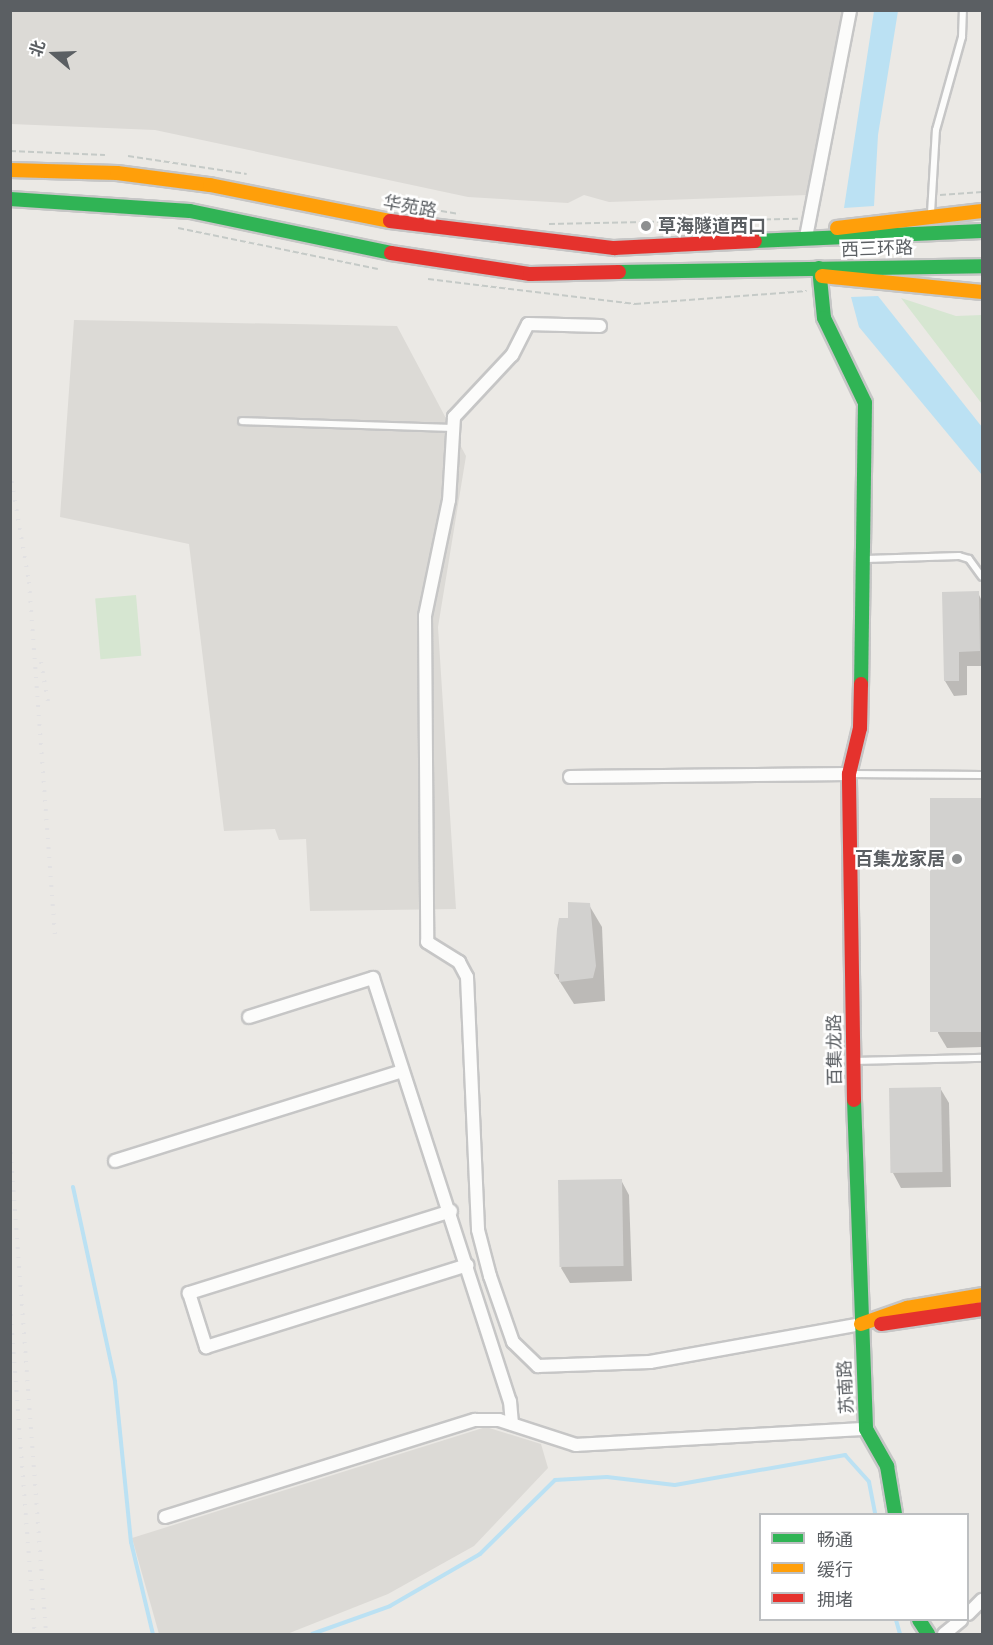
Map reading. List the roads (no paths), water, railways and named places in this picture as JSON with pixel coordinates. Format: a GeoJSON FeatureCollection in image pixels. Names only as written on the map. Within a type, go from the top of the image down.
{"type":"FeatureCollection","features":[{"type":"Feature","properties":{"kind":"main road","name":"华苑路"},"geometry":{"type":"LineString","coordinates":[[10,170],[117,173],[210,185],[340,213],[535,243],[693,247],[806,237]]}},
{"type":"Feature","properties":{"kind":"main road"},"geometry":{"type":"LineString","coordinates":[[10,200],[190,211],[429,261],[530,274],[772,269],[820,272],[982,292]]}},
{"type":"Feature","properties":{"kind":"main road"},"geometry":{"type":"LineString","coordinates":[[806,237],[854,224],[982,211]]}},
{"type":"Feature","properties":{"kind":"main road","name":"西三环路"},"geometry":{"type":"LineString","coordinates":[[806,237],[982,231]]}},
{"type":"Feature","properties":{"kind":"main road","name":"西三环路"},"geometry":{"type":"LineString","coordinates":[[820,272],[982,266]]}},
{"type":"Feature","properties":{"kind":"main road","name":"百集龙路"},"geometry":{"type":"LineString","coordinates":[[820,272],[824,318],[865,403],[860,728],[849,774],[853,1062],[861,1324]]}},
{"type":"Feature","properties":{"kind":"main road"},"geometry":{"type":"LineString","coordinates":[[861,1324],[907,1308],[982,1295]]}},
{"type":"Feature","properties":{"kind":"main road"},"geometry":{"type":"LineString","coordinates":[[861,1324],[982,1309]]}},
{"type":"Feature","properties":{"kind":"main road","name":"苏南路"},"geometry":{"type":"LineString","coordinates":[[861,1324],[866,1429],[887,1466],[895,1513]]}},
{"type":"Feature","properties":{"kind":"main road"},"geometry":{"type":"LineString","coordinates":[[920,1621],[928,1635]]}},
{"type":"Feature","properties":{"kind":"street"},"geometry":{"type":"LineString","coordinates":[[806,237],[807,219],[850,10]]}},
{"type":"Feature","properties":{"kind":"street"},"geometry":{"type":"LineString","coordinates":[[600,326],[528,324],[512,355],[462,404],[450,428],[449,500],[424,633],[427,942],[459,962],[467,977],[478,1230],[513,1342],[538,1366],[568,1368],[650,1362],[861,1324]]}},
{"type":"Feature","properties":{"kind":"street"},"geometry":{"type":"LineString","coordinates":[[570,777],[849,774]]}},
{"type":"Feature","properties":{"kind":"street"},"geometry":{"type":"LineString","coordinates":[[249,1017],[373,978],[402,1071],[451,1211],[510,1401],[512,1424]]}},
{"type":"Feature","properties":{"kind":"street"},"geometry":{"type":"LineString","coordinates":[[115,1161],[402,1071]]}},
{"type":"Feature","properties":{"kind":"street"},"geometry":{"type":"LineString","coordinates":[[451,1211],[189,1293],[206,1347],[467,1265]]}},
{"type":"Feature","properties":{"kind":"street"},"geometry":{"type":"LineString","coordinates":[[165,1517],[475,1420],[512,1424],[576,1445],[866,1429]]}},
{"type":"Feature","properties":{"kind":"street"},"geometry":{"type":"LineString","coordinates":[[969,1613],[982,1600]]}},
{"type":"Feature","properties":{"kind":"street"},"geometry":{"type":"LineString","coordinates":[[944,1635],[960,1621]]}},
{"type":"Feature","properties":{"kind":"lane"},"geometry":{"type":"LineString","coordinates":[[932,215],[936,130],[963,37],[963,10]]}},
{"type":"Feature","properties":{"kind":"lane"},"geometry":{"type":"LineString","coordinates":[[242,421],[450,428]]}},
{"type":"Feature","properties":{"kind":"lane"},"geometry":{"type":"LineString","coordinates":[[862,559],[959,556],[969,559],[982,577]]}},
{"type":"Feature","properties":{"kind":"lane"},"geometry":{"type":"LineString","coordinates":[[849,774],[982,775]]}},
{"type":"Feature","properties":{"kind":"lane"},"geometry":{"type":"LineString","coordinates":[[853,1062],[982,1058]]}},
{"type":"Feature","properties":{"kind":"water"},"geometry":{"type":"Polygon","coordinates":[[[874,11],[898,11],[878,135],[874,206],[844,208],[874,11]]]}},
{"type":"Feature","properties":{"kind":"water"},"geometry":{"type":"Polygon","coordinates":[[[878,296],[982,427],[982,475],[859,327],[851,297],[878,296]]]}},
{"type":"Feature","properties":{"kind":"waterway"},"geometry":{"type":"LineString","coordinates":[[73,1187],[115,1382],[131,1542],[153,1634]]}},
{"type":"Feature","properties":{"kind":"waterway"},"geometry":{"type":"LineString","coordinates":[[312,1634],[390,1606],[480,1554],[555,1480],[607,1477],[675,1485],[845,1455],[869,1482],[875,1513]]}},
{"type":"Feature","properties":{"kind":"waterway"},"geometry":{"type":"LineString","coordinates":[[896,1621],[900,1634]]}},
{"type":"Feature","properties":{"kind":"railway"},"geometry":{"type":"LineString","coordinates":[[10,472],[29,582],[55,936]]}},
{"type":"Feature","properties":{"kind":"railway"},"geometry":{"type":"LineString","coordinates":[[41,662],[48,701]]}},
{"type":"Feature","properties":{"kind":"railway"},"geometry":{"type":"LineString","coordinates":[[10,1143],[46,1634]]}},
{"type":"Feature","properties":{"kind":"railway"},"geometry":{"type":"LineString","coordinates":[[10,1305],[35,1634]]}},
{"type":"Feature","properties":{"kind":"place","name":"草海隧道西口"},"geometry":{"type":"Point","coordinates":[646,226]}},
{"type":"Feature","properties":{"kind":"place","name":"百集龙家居"},"geometry":{"type":"Point","coordinates":[957,859]}}]}
